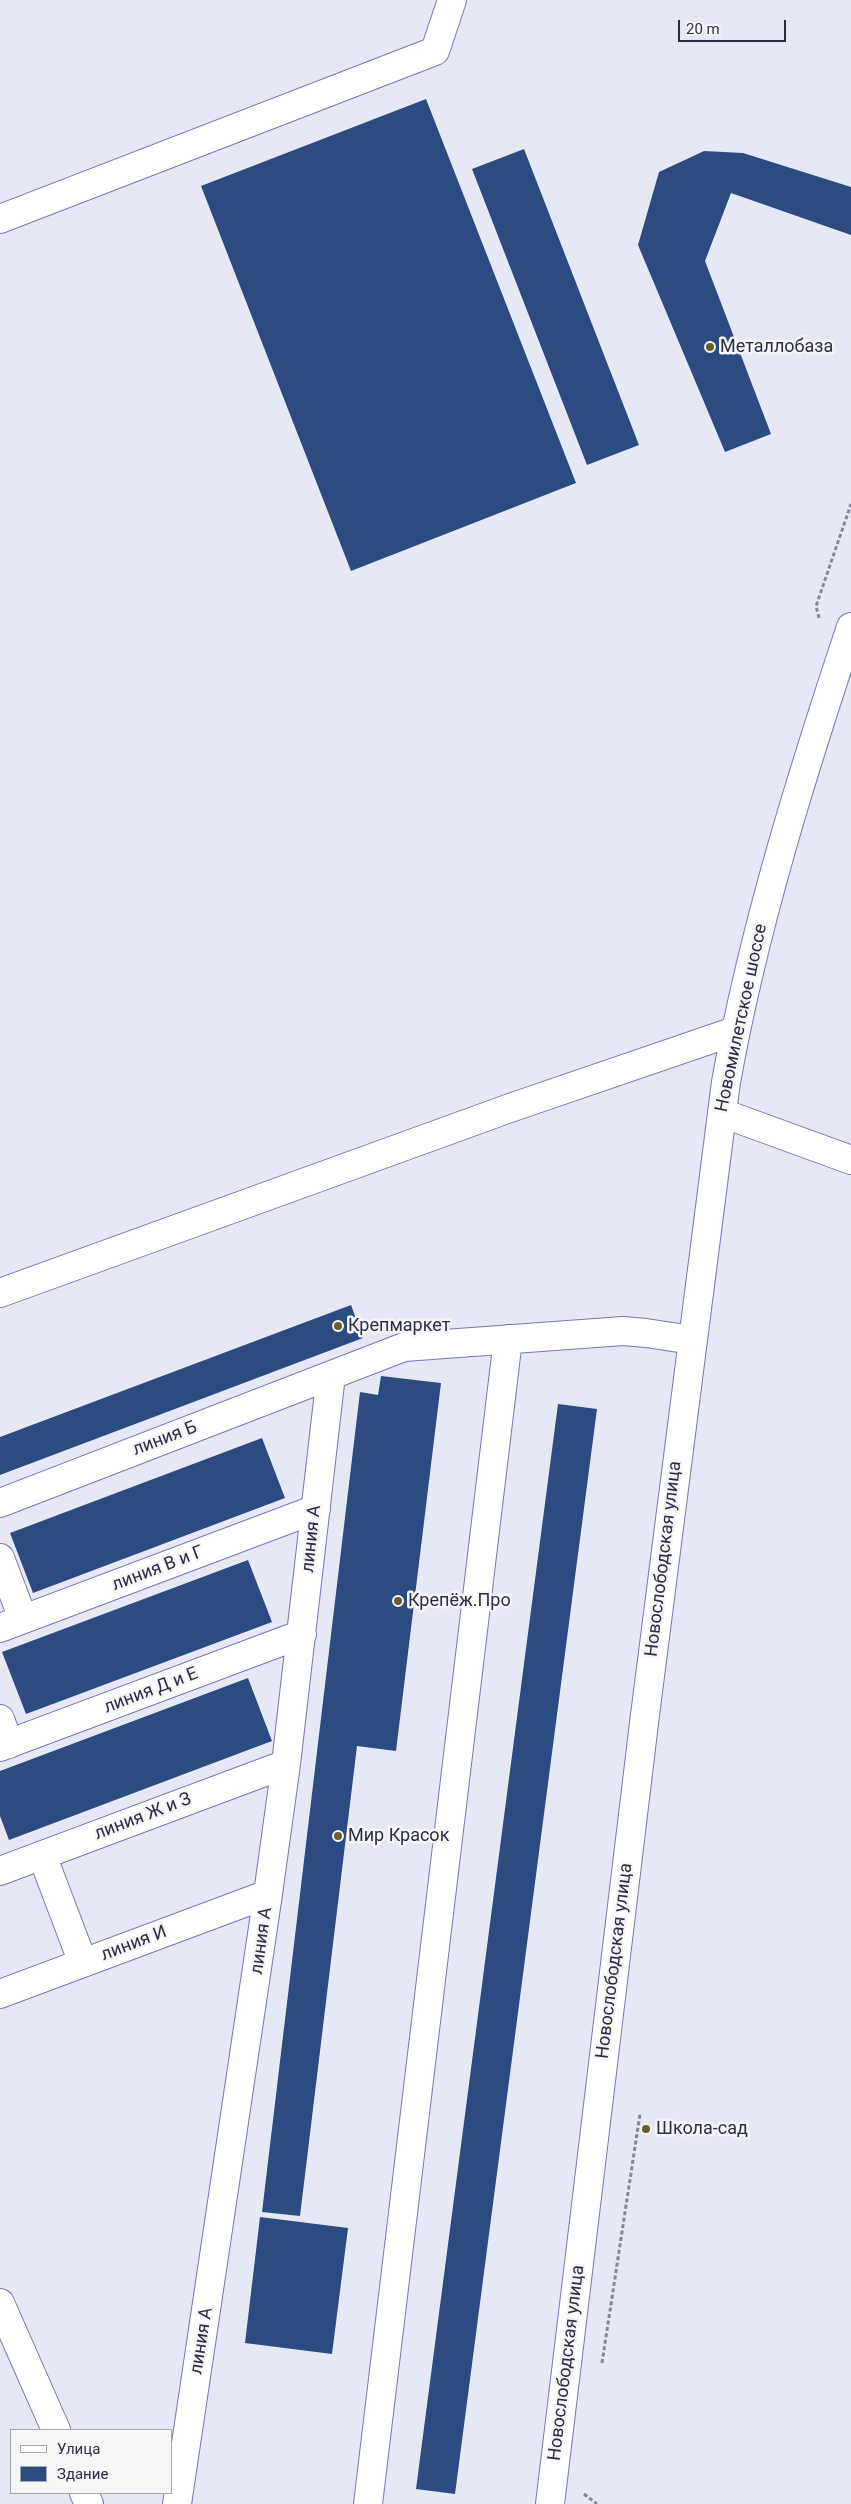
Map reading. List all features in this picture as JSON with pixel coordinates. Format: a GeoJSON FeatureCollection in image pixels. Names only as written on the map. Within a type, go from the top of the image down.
{"type":"FeatureCollection","features":[{"type":"Feature","properties":{"kind":"main road"},"geometry":{"type":"LineString","coordinates":[[0,219],[434,51],[452,0]]}},
{"type":"Feature","properties":{"kind":"main road","name":"Новомилетское шоссе"},"geometry":{"type":"LineString","coordinates":[[682,1419],[722,1113],[735,1032],[772,877],[808,758],[851,627]]}},
{"type":"Feature","properties":{"kind":"main road"},"geometry":{"type":"LineString","coordinates":[[0,1293],[510,1108],[735,1032]]}},
{"type":"Feature","properties":{"kind":"main road"},"geometry":{"type":"LineString","coordinates":[[722,1113],[851,1160]]}},
{"type":"Feature","properties":{"kind":"main road","name":"линия Б"},"geometry":{"type":"LineString","coordinates":[[0,1503],[404,1347],[623,1331],[692,1340]]}},
{"type":"Feature","properties":{"kind":"main road"},"geometry":{"type":"LineString","coordinates":[[368,2504],[508,1339]]}},
{"type":"Feature","properties":{"kind":"main road","name":"линия А"},"geometry":{"type":"LineString","coordinates":[[177,2504],[286,1764],[331,1376]]}},
{"type":"Feature","properties":{"kind":"main road","name":"Новослободская улица"},"geometry":{"type":"LineString","coordinates":[[550,2504],[682,1419]]}},
{"type":"Feature","properties":{"kind":"main road","name":"линия В и Г"},"geometry":{"type":"LineString","coordinates":[[12,1624],[316,1509]]}},
{"type":"Feature","properties":{"kind":"main road"},"geometry":{"type":"LineString","coordinates":[[0,1558],[12,1624]]}},
{"type":"Feature","properties":{"kind":"main road","name":"линия Д и Е"},"geometry":{"type":"LineString","coordinates":[[3,1737],[302,1634]]}},
{"type":"Feature","properties":{"kind":"main road","name":"линия Ж и З"},"geometry":{"type":"LineString","coordinates":[[0,1871],[286,1764]]}},
{"type":"Feature","properties":{"kind":"main road"},"geometry":{"type":"LineString","coordinates":[[42,1855],[83,1963]]}},
{"type":"Feature","properties":{"kind":"main road","name":"линия И"},"geometry":{"type":"LineString","coordinates":[[0,1994],[268,1894]]}},
{"type":"Feature","properties":{"kind":"main road"},"geometry":{"type":"LineString","coordinates":[[0,2303],[56,2429]]}},
{"type":"Feature","properties":{"kind":"path"},"geometry":{"type":"LineString","coordinates":[[820,626],[816,606],[851,504]]}},
{"type":"Feature","properties":{"kind":"path"},"geometry":{"type":"LineString","coordinates":[[602,2364],[640,2114]]}},
{"type":"Feature","properties":{"kind":"path"},"geometry":{"type":"LineString","coordinates":[[582,2492],[597,2504]]}},
{"type":"Feature","properties":{"kind":"building"},"geometry":{"type":"Polygon","coordinates":[[[426,99],[576,483],[351,571],[201,186],[426,99]]]}},
{"type":"Feature","properties":{"kind":"building"},"geometry":{"type":"Polygon","coordinates":[[[524,149],[639,445],[587,465],[472,169],[524,149]]]}},
{"type":"Feature","properties":{"kind":"building","name":"Металлобаза"},"geometry":{"type":"Polygon","coordinates":[[[704,151],[743,153],[851,187],[851,235],[731,193],[705,261],[771,434],[725,452],[638,245],[659,172],[704,151]]]}},
{"type":"Feature","properties":{"kind":"building"},"geometry":{"type":"Polygon","coordinates":[[[351,1305],[363,1338],[0,1475],[0,1437],[351,1305]]]}},
{"type":"Feature","properties":{"kind":"building"},"geometry":{"type":"Polygon","coordinates":[[[381,1376],[441,1383],[396,1751],[357,1746],[300,2216],[262,2212],[360,1392],[378,1395],[381,1376]]]}},
{"type":"Feature","properties":{"kind":"building"},"geometry":{"type":"Polygon","coordinates":[[[558,1404],[597,1409],[455,2494],[416,2489],[558,1404]]]}},
{"type":"Feature","properties":{"kind":"building"},"geometry":{"type":"Polygon","coordinates":[[[262,1438],[285,1498],[33,1593],[10,1533],[262,1438]]]}},
{"type":"Feature","properties":{"kind":"building"},"geometry":{"type":"Polygon","coordinates":[[[248,1560],[272,1622],[26,1714],[2,1652],[248,1560]]]}},
{"type":"Feature","properties":{"kind":"building"},"geometry":{"type":"Polygon","coordinates":[[[248,1678],[272,1741],[9,1840],[0,1816],[0,1771],[248,1678]]]}},
{"type":"Feature","properties":{"kind":"building"},"geometry":{"type":"Polygon","coordinates":[[[260,2217],[348,2228],[332,2354],[245,2343],[260,2217]]]}},
{"type":"Feature","properties":{"kind":"place","name":"Металлобаза"},"geometry":{"type":"Point","coordinates":[710,347]}},
{"type":"Feature","properties":{"kind":"place","name":"Крепмаркет"},"geometry":{"type":"Point","coordinates":[338,1326]}},
{"type":"Feature","properties":{"kind":"place","name":"Крепёж.Про"},"geometry":{"type":"Point","coordinates":[398,1601]}},
{"type":"Feature","properties":{"kind":"place","name":"Мир Красок"},"geometry":{"type":"Point","coordinates":[338,1836]}},
{"type":"Feature","properties":{"kind":"place","name":"Школа-сад"},"geometry":{"type":"Point","coordinates":[646,2129]}}]}
